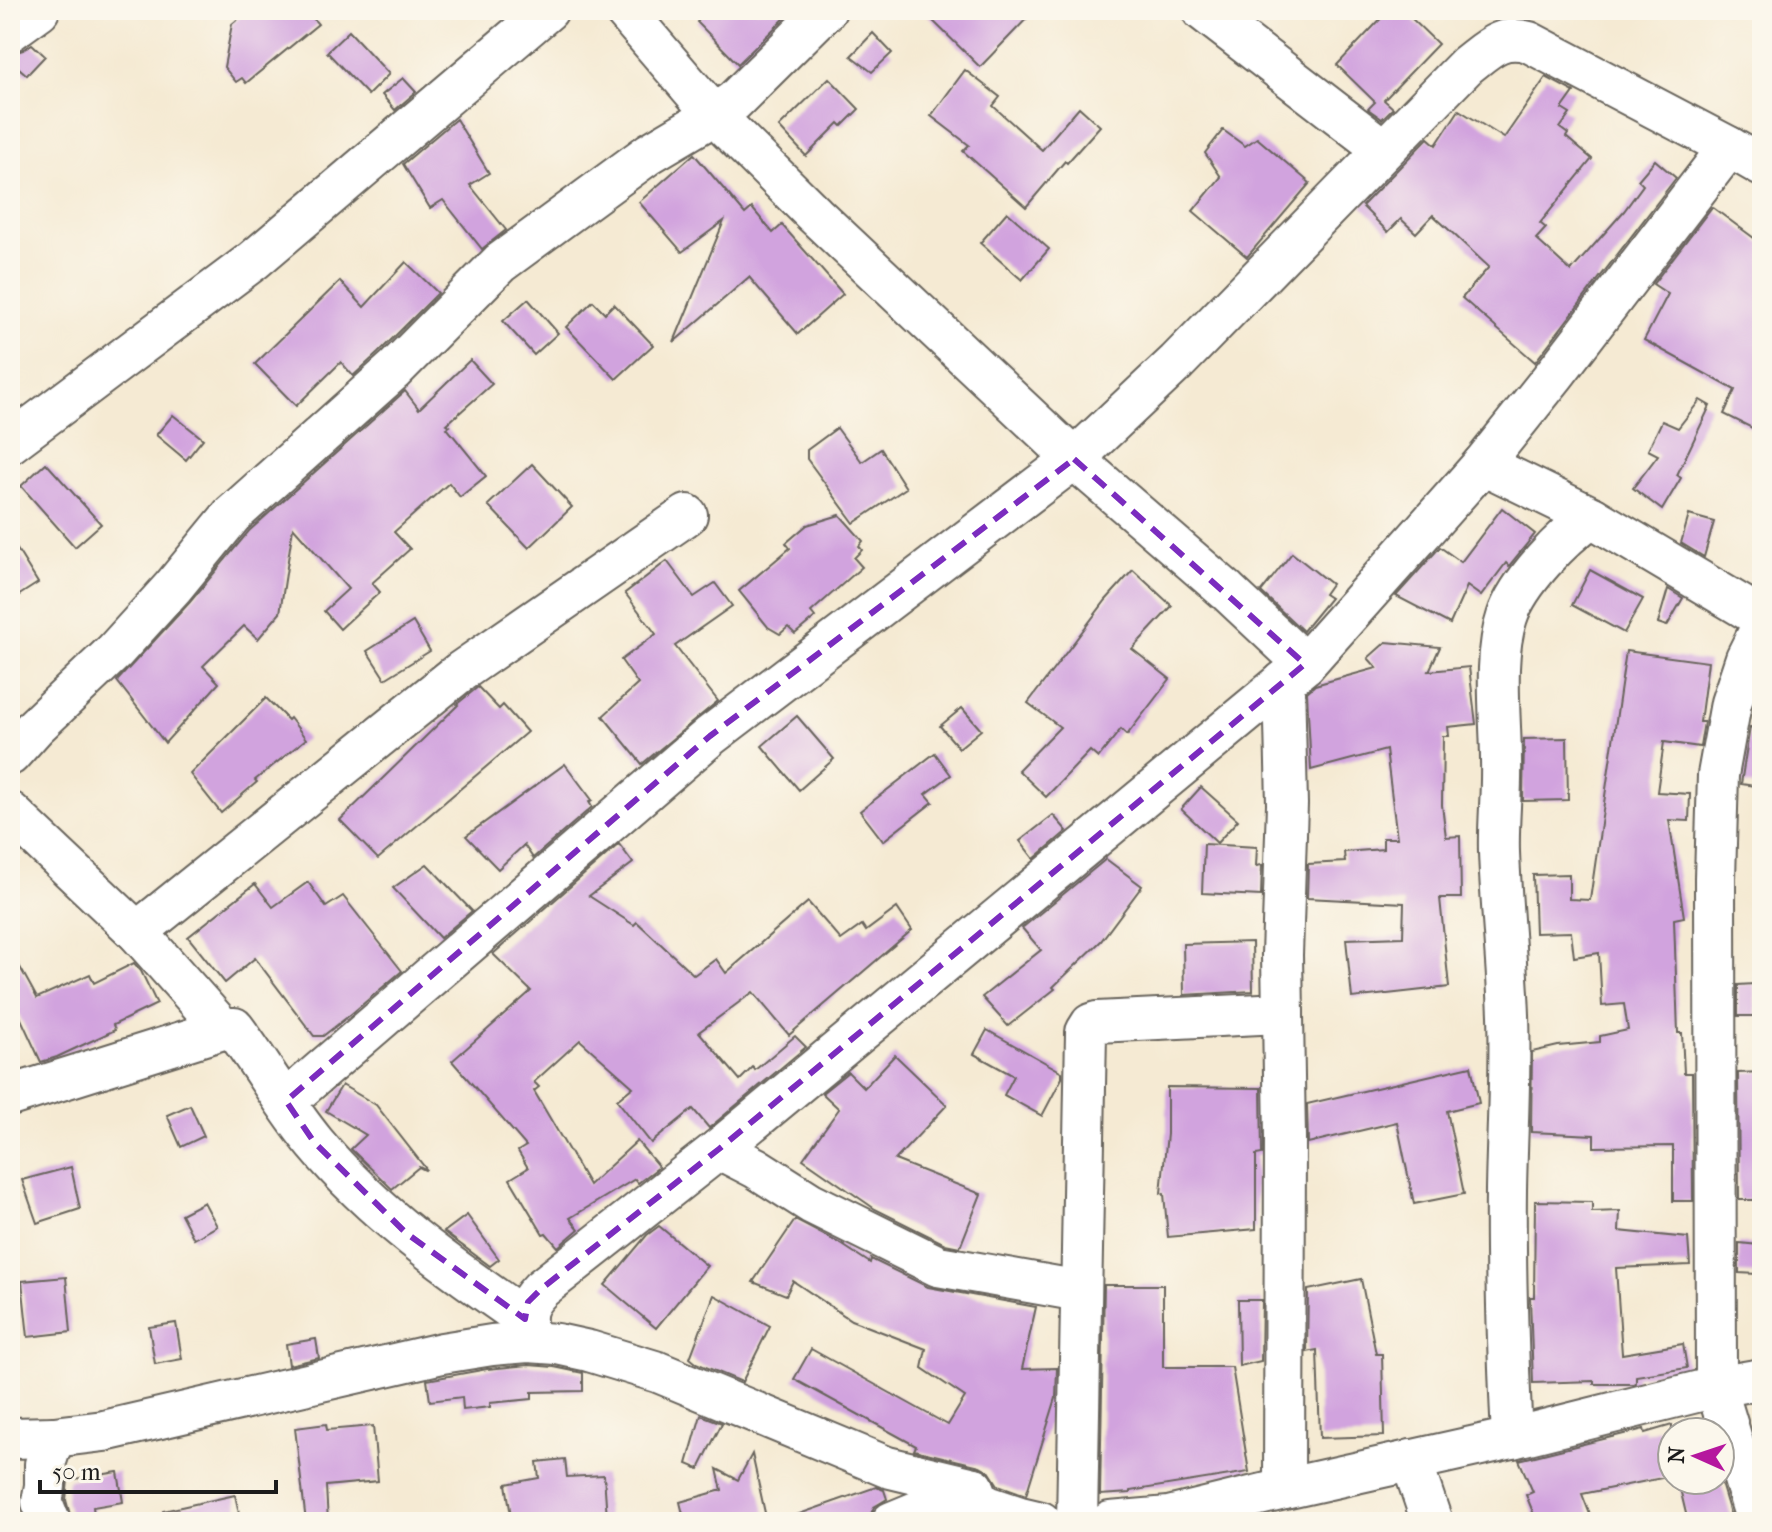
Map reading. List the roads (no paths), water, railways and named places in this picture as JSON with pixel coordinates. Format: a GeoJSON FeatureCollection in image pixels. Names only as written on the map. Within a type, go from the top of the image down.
{"type":"FeatureCollection","features":[{"type":"Feature","properties":{"kind":"street"},"geometry":{"type":"LineString","coordinates":[[10,31],[39,10]]}},
{"type":"Feature","properties":{"kind":"street"},"geometry":{"type":"LineString","coordinates":[[10,443],[254,260],[548,10]]}},
{"type":"Feature","properties":{"kind":"street"},"geometry":{"type":"LineString","coordinates":[[624,10],[714,115],[815,215],[1074,459],[1227,591],[1294,673],[1282,955],[1284,1489]]}},
{"type":"Feature","properties":{"kind":"street"},"geometry":{"type":"LineString","coordinates":[[10,755],[124,641],[232,515],[394,370],[500,263],[650,153],[734,101],[826,10]]}},
{"type":"Feature","properties":{"kind":"street"},"geometry":{"type":"LineString","coordinates":[[1202,10],[1383,149]]}},
{"type":"Feature","properties":{"kind":"street"},"geometry":{"type":"LineString","coordinates":[[286,1101],[710,736],[1074,459],[1177,362],[1467,65],[1495,44],[1505,40],[1529,42],[1746,156],[1555,374],[1483,464],[1294,673],[719,1149],[541,1289],[528,1302],[527,1331]]}},
{"type":"Feature","properties":{"kind":"street"},"geometry":{"type":"LineString","coordinates":[[1483,464],[1592,517],[1762,618]]}},
{"type":"Feature","properties":{"kind":"street"},"geometry":{"type":"LineString","coordinates":[[137,932],[460,672],[687,515]]}},
{"type":"Feature","properties":{"kind":"street"},"geometry":{"type":"LineString","coordinates":[[1512,1438],[1507,1335],[1509,1034],[1499,850],[1501,647],[1507,616],[1521,591],[1537,569],[1579,525],[1592,517]]}},
{"type":"Feature","properties":{"kind":"street"},"geometry":{"type":"LineString","coordinates":[[1757,1522],[1716,1387],[1715,878],[1718,775],[1731,703],[1746,658],[1762,626]]}},
{"type":"Feature","properties":{"kind":"street"},"geometry":{"type":"LineString","coordinates":[[10,812],[137,932],[223,1029]]}},
{"type":"Feature","properties":{"kind":"street"},"geometry":{"type":"LineString","coordinates":[[1077,1522],[1086,1032],[1091,1024],[1097,1022],[1283,1013]]}},
{"type":"Feature","properties":{"kind":"street"},"geometry":{"type":"LineString","coordinates":[[10,1096],[234,1028],[314,1142],[351,1182],[406,1233],[527,1331],[557,1344],[658,1372],[887,1467],[974,1488]]}},
{"type":"Feature","properties":{"kind":"street"},"geometry":{"type":"LineString","coordinates":[[719,1149],[811,1203],[938,1266],[1080,1291]]}},
{"type":"Feature","properties":{"kind":"street"},"geometry":{"type":"LineString","coordinates":[[10,1438],[104,1431],[427,1356],[492,1345],[527,1331]]}},
{"type":"Feature","properties":{"kind":"street"},"geometry":{"type":"LineString","coordinates":[[1110,1522],[1169,1520],[1284,1489],[1512,1438],[1716,1387],[1762,1379]]}},
{"type":"Feature","properties":{"kind":"street"},"geometry":{"type":"LineString","coordinates":[[50,1522],[42,1502],[45,1464],[54,1437]]}},
{"type":"Feature","properties":{"kind":"street"},"geometry":{"type":"LineString","coordinates":[[1411,1460],[1432,1522]]}},
{"type":"Feature","properties":{"kind":"street"},"geometry":{"type":"LineString","coordinates":[[892,1522],[974,1488]]}},
{"type":"Feature","properties":{"kind":"street"},"geometry":{"type":"LineString","coordinates":[[974,1488],[981,1504],[1041,1522]]}}]}
